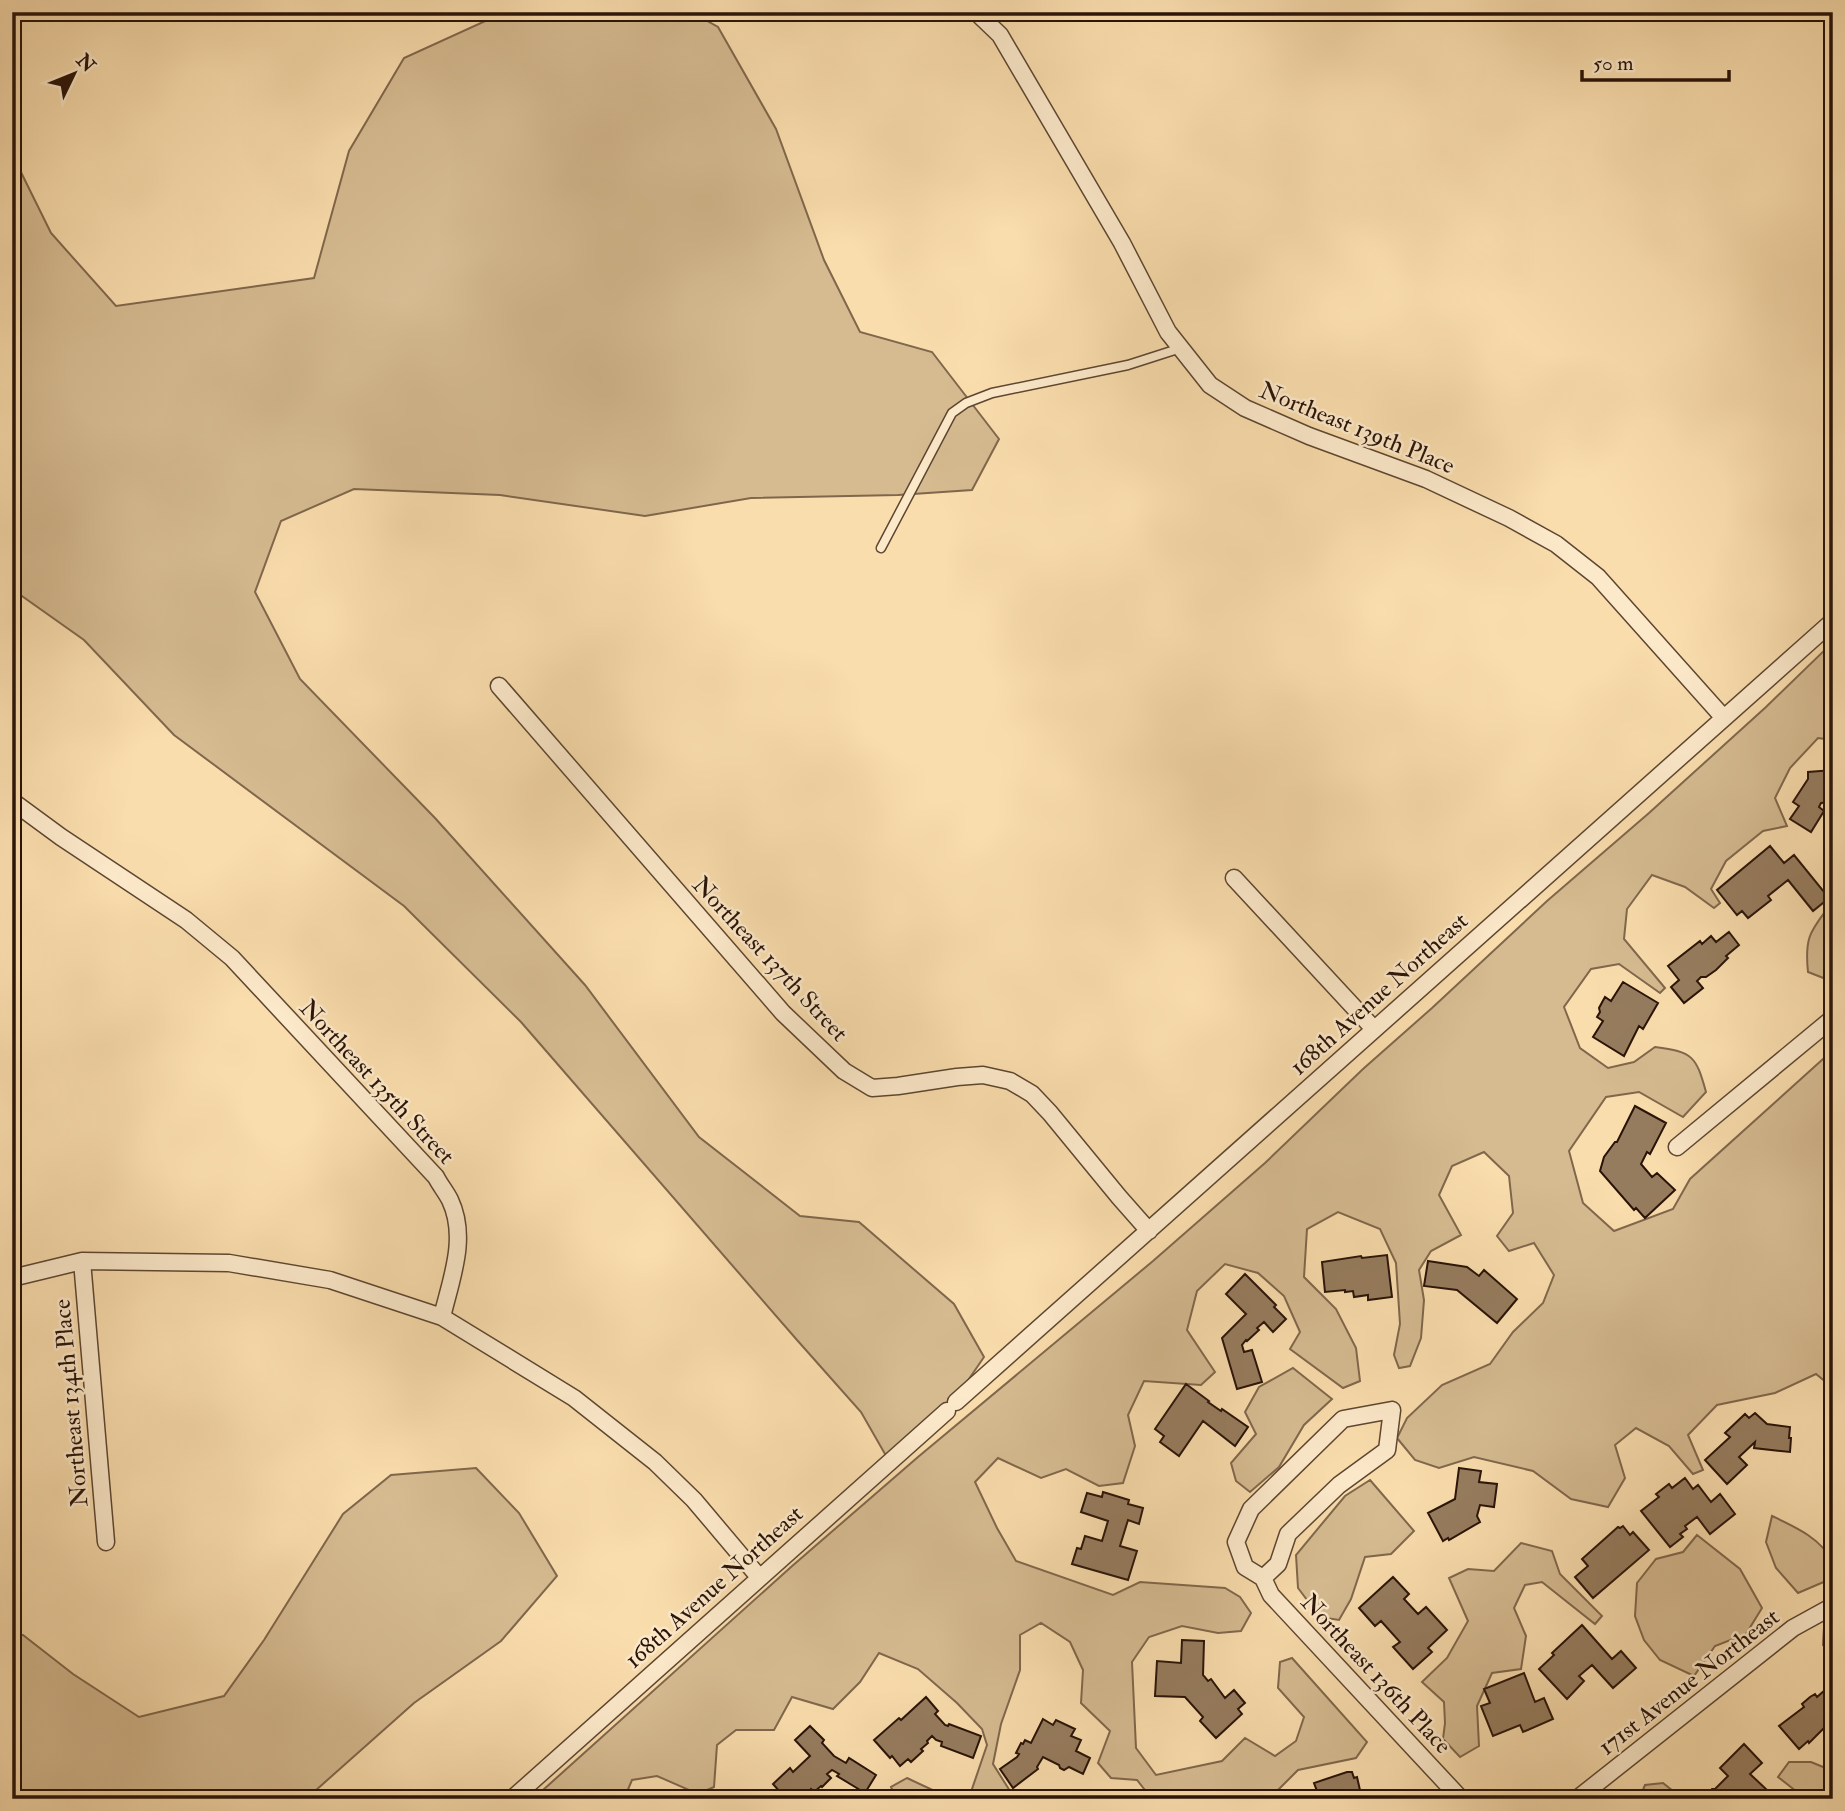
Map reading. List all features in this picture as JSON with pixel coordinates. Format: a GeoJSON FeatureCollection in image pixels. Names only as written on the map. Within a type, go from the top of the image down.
{"type":"FeatureCollection","features":[{"type":"Feature","properties":{"kind":"street","name":"Northeast 139th Place"},"geometry":{"type":"LineString","coordinates":[[976,12],[1000,35],[1122,243],[1168,332],[1210,385],[1245,408],[1309,436],[1426,479],[1509,518],[1556,544],[1598,578],[1723,717]]}},
{"type":"Feature","properties":{"kind":"street","name":"168th Avenue Northeast"},"geometry":{"type":"LineString","coordinates":[[512,1799],[1833,621]]}},
{"type":"Feature","properties":{"kind":"street","name":"Northeast 137th Street"},"geometry":{"type":"LineString","coordinates":[[499,686],[783,1013],[844,1071],[872,1088],[983,1075],[1010,1081],[1032,1094],[1050,1113],[1149,1231]]}},
{"type":"Feature","properties":{"kind":"street","name":"Northeast 135th Street"},"geometry":{"type":"LineString","coordinates":[[12,801],[186,920],[232,958],[436,1177],[450,1201],[458,1224],[458,1250],[442,1317]]}},
{"type":"Feature","properties":{"kind":"street"},"geometry":{"type":"LineString","coordinates":[[1234,878],[1374,1029]]}},
{"type":"Feature","properties":{"kind":"street"},"geometry":{"type":"LineString","coordinates":[[1677,1147],[1833,1018]]}},
{"type":"Feature","properties":{"kind":"street"},"geometry":{"type":"LineString","coordinates":[[12,1278],[82,1261],[229,1263],[330,1280],[442,1317],[574,1398],[655,1461],[694,1500],[759,1577]]}},
{"type":"Feature","properties":{"kind":"street","name":"Northeast 134th Place"},"geometry":{"type":"LineString","coordinates":[[82,1261],[106,1542]]}},
{"type":"Feature","properties":{"kind":"street","name":"Northeast 136th Place"},"geometry":{"type":"LineString","coordinates":[[1263,1578],[1278,1564],[1288,1534],[1339,1485],[1387,1450],[1392,1410],[1343,1419],[1251,1509],[1236,1542],[1245,1567],[1263,1578],[1271,1595],[1461,1799]]}},
{"type":"Feature","properties":{"kind":"street","name":"171st Avenue Northeast"},"geometry":{"type":"LineString","coordinates":[[1577,1799],[1793,1628],[1833,1606]]}},
{"type":"Feature","properties":{"kind":"lane"},"geometry":{"type":"LineString","coordinates":[[881,548],[952,413],[966,403],[992,393],[1128,365],[1181,348]]}},
{"type":"Feature","properties":{"kind":"shaded area"},"geometry":{"type":"Polygon","coordinates":[[[505,12],[691,12],[718,27],[776,129],[824,260],[860,332],[932,352],[999,439],[972,490],[898,495],[751,498],[645,516],[500,495],[354,489],[281,521],[255,592],[300,679],[435,818],[585,985],[699,1137],[800,1216],[859,1222],[954,1304],[984,1357],[947,1411],[889,1461],[861,1412],[521,1022],[404,906],[174,735],[84,640],[12,589],[12,154],[51,233],[116,306],[314,278],[349,151],[404,58],[505,12]]]}},
{"type":"Feature","properties":{"kind":"shaded area"},"geometry":{"type":"Polygon","coordinates":[[[1833,642],[1833,740],[1818,738],[1790,768],[1775,798],[1787,826],[1763,831],[1726,861],[1711,889],[1720,903],[1714,908],[1685,887],[1652,875],[1627,909],[1624,939],[1665,988],[1660,993],[1619,964],[1591,969],[1564,1007],[1580,1048],[1608,1068],[1634,1062],[1655,1047],[1678,1051],[1695,1063],[1706,1092],[1683,1117],[1639,1092],[1606,1097],[1569,1151],[1583,1203],[1614,1231],[1673,1209],[1690,1179],[1833,1050],[1833,1388],[1816,1374],[1775,1393],[1717,1405],[1688,1435],[1703,1470],[1693,1474],[1669,1446],[1636,1428],[1615,1445],[1625,1478],[1608,1507],[1571,1499],[1533,1471],[1474,1457],[1439,1468],[1415,1460],[1397,1438],[1407,1418],[1442,1385],[1490,1364],[1513,1332],[1543,1303],[1554,1275],[1534,1243],[1509,1251],[1497,1236],[1513,1213],[1509,1176],[1484,1152],[1452,1166],[1439,1195],[1461,1235],[1431,1251],[1419,1270],[1424,1300],[1421,1338],[1410,1366],[1399,1368],[1394,1355],[1400,1324],[1396,1263],[1380,1229],[1338,1212],[1307,1229],[1304,1277],[1336,1309],[1356,1348],[1360,1381],[1343,1388],[1290,1349],[1300,1332],[1284,1296],[1258,1273],[1225,1264],[1197,1291],[1187,1330],[1215,1372],[1201,1385],[1144,1381],[1128,1415],[1135,1446],[1123,1483],[1099,1486],[1066,1469],[1041,1478],[998,1458],[975,1482],[1016,1561],[1113,1595],[1140,1582],[1225,1588],[1240,1597],[1251,1613],[1241,1631],[1218,1633],[1182,1626],[1149,1637],[1132,1662],[1136,1748],[1156,1775],[1222,1761],[1245,1738],[1275,1756],[1296,1741],[1304,1717],[1278,1688],[1280,1662],[1292,1658],[1367,1742],[1356,1758],[1298,1770],[1269,1799],[1152,1799],[1137,1780],[1111,1778],[1098,1763],[1110,1731],[1081,1703],[1083,1670],[1070,1642],[1041,1623],[1020,1635],[1020,1670],[1001,1724],[993,1764],[1015,1799],[975,1799],[972,1789],[987,1745],[982,1729],[918,1669],[879,1653],[860,1682],[833,1709],[792,1697],[774,1730],[736,1730],[717,1745],[714,1787],[698,1794],[657,1776],[632,1780],[624,1799],[533,1799],[791,1567],[1265,1163],[1363,1069],[1766,707],[1833,642]]]}},
{"type":"Feature","properties":{"kind":"shaded area"},"geometry":{"type":"Polygon","coordinates":[[[1833,901],[1833,973],[1826,979],[1808,972],[1807,949],[1811,933],[1833,901]]]}},
{"type":"Feature","properties":{"kind":"shaded area"},"geometry":{"type":"Polygon","coordinates":[[[1293,1368],[1332,1399],[1304,1425],[1279,1467],[1250,1492],[1236,1481],[1231,1463],[1256,1434],[1245,1412],[1259,1387],[1293,1368]]]}},
{"type":"Feature","properties":{"kind":"shaded area"},"geometry":{"type":"Polygon","coordinates":[[[476,1468],[519,1513],[557,1576],[501,1641],[414,1703],[306,1799],[12,1799],[12,1635],[23,1635],[73,1674],[139,1717],[224,1696],[264,1640],[343,1514],[391,1475],[476,1468]]]}},
{"type":"Feature","properties":{"kind":"shaded area"},"geometry":{"type":"Polygon","coordinates":[[[1370,1480],[1414,1531],[1391,1554],[1365,1557],[1351,1599],[1339,1620],[1320,1617],[1298,1588],[1296,1555],[1345,1496],[1370,1480]]]}},
{"type":"Feature","properties":{"kind":"shaded area"},"geometry":{"type":"Polygon","coordinates":[[[1772,1516],[1806,1534],[1821,1546],[1832,1561],[1833,1578],[1798,1593],[1776,1568],[1766,1542],[1772,1516]]]}},
{"type":"Feature","properties":{"kind":"shaded area"},"geometry":{"type":"Polygon","coordinates":[[[1697,1535],[1740,1569],[1762,1608],[1746,1634],[1715,1646],[1694,1676],[1660,1660],[1644,1640],[1635,1616],[1637,1583],[1656,1559],[1683,1552],[1697,1535]]]}},
{"type":"Feature","properties":{"kind":"shaded area"},"geometry":{"type":"Polygon","coordinates":[[[1521,1543],[1552,1551],[1560,1574],[1602,1616],[1595,1624],[1542,1582],[1525,1585],[1514,1608],[1526,1636],[1521,1669],[1492,1673],[1477,1706],[1479,1746],[1460,1757],[1443,1739],[1444,1702],[1422,1682],[1447,1658],[1468,1621],[1449,1578],[1468,1569],[1494,1571],[1521,1543]]]}},
{"type":"Feature","properties":{"kind":"shaded area"},"geometry":{"type":"Polygon","coordinates":[[[1833,1624],[1833,1653],[1823,1645],[1824,1627],[1833,1624]]]}},
{"type":"Feature","properties":{"kind":"shaded area"},"geometry":{"type":"Polygon","coordinates":[[[1789,1762],[1811,1762],[1833,1771],[1833,1799],[1802,1799],[1801,1795],[1778,1777],[1789,1762]]]}},
{"type":"Feature","properties":{"kind":"shaded area"},"geometry":{"type":"Polygon","coordinates":[[[907,1778],[937,1792],[941,1799],[896,1799],[891,1787],[907,1778]]]}},
{"type":"Feature","properties":{"kind":"shaded area"},"geometry":{"type":"Polygon","coordinates":[[[1663,1783],[1683,1799],[1639,1799],[1645,1785],[1663,1783]]]}},
{"type":"Feature","properties":{"kind":"building"},"geometry":{"type":"Polygon","coordinates":[[[1833,770],[1833,802],[1821,803],[1819,807],[1824,811],[1811,832],[1790,819],[1799,806],[1793,802],[1808,779],[1808,772],[1833,770]]]}},
{"type":"Feature","properties":{"kind":"building"},"geometry":{"type":"Polygon","coordinates":[[[1770,846],[1784,863],[1794,855],[1829,898],[1813,911],[1788,880],[1768,896],[1771,900],[1748,918],[1742,911],[1737,915],[1717,890],[1770,846]]]}},
{"type":"Feature","properties":{"kind":"building"},"geometry":{"type":"Polygon","coordinates":[[[1729,932],[1739,945],[1726,956],[1728,958],[1716,970],[1697,981],[1703,988],[1684,1003],[1671,987],[1679,980],[1668,966],[1700,941],[1702,944],[1711,936],[1716,942],[1729,932]]]}},
{"type":"Feature","properties":{"kind":"building"},"geometry":{"type":"Polygon","coordinates":[[[1623,982],[1658,1003],[1643,1029],[1639,1026],[1624,1056],[1593,1037],[1603,1021],[1597,1017],[1605,997],[1611,1001],[1623,982]]]}},
{"type":"Feature","properties":{"kind":"building"},"geometry":{"type":"Polygon","coordinates":[[[1635,1106],[1666,1123],[1650,1154],[1647,1152],[1641,1164],[1652,1177],[1657,1173],[1675,1190],[1645,1218],[1636,1208],[1634,1210],[1600,1171],[1604,1157],[1617,1142],[1635,1106]]]}},
{"type":"Feature","properties":{"kind":"building"},"geometry":{"type":"Polygon","coordinates":[[[1387,1255],[1392,1297],[1368,1300],[1368,1295],[1354,1297],[1353,1291],[1325,1292],[1322,1262],[1387,1255]]]}},
{"type":"Feature","properties":{"kind":"building"},"geometry":{"type":"Polygon","coordinates":[[[1428,1261],[1467,1267],[1479,1276],[1484,1270],[1517,1299],[1497,1323],[1457,1290],[1424,1286],[1428,1261]]]}},
{"type":"Feature","properties":{"kind":"building"},"geometry":{"type":"Polygon","coordinates":[[[1245,1274],[1286,1319],[1273,1332],[1264,1322],[1242,1345],[1244,1352],[1252,1350],[1262,1382],[1237,1389],[1222,1338],[1246,1314],[1226,1294],[1245,1274]]]}},
{"type":"Feature","properties":{"kind":"building"},"geometry":{"type":"Polygon","coordinates":[[[1186,1384],[1208,1402],[1248,1427],[1235,1446],[1203,1421],[1179,1456],[1160,1442],[1164,1436],[1155,1429],[1186,1384]]]}},
{"type":"Feature","properties":{"kind":"building"},"geometry":{"type":"Polygon","coordinates":[[[1755,1413],[1767,1424],[1790,1427],[1790,1452],[1754,1448],[1755,1442],[1739,1457],[1747,1465],[1727,1484],[1705,1460],[1730,1437],[1725,1433],[1745,1414],[1749,1418],[1755,1413]]]}},
{"type":"Feature","properties":{"kind":"building"},"geometry":{"type":"Polygon","coordinates":[[[1459,1468],[1481,1471],[1479,1482],[1497,1484],[1494,1507],[1480,1505],[1477,1516],[1480,1522],[1443,1541],[1428,1513],[1455,1499],[1459,1468]]]}},
{"type":"Feature","properties":{"kind":"building"},"geometry":{"type":"Polygon","coordinates":[[[1685,1478],[1693,1489],[1698,1485],[1711,1502],[1720,1494],[1735,1514],[1710,1534],[1697,1517],[1685,1526],[1687,1529],[1680,1534],[1683,1537],[1670,1547],[1641,1511],[1659,1497],[1656,1494],[1669,1484],[1672,1488],[1685,1478]]]}},
{"type":"Feature","properties":{"kind":"building"},"geometry":{"type":"Polygon","coordinates":[[[1103,1492],[1129,1500],[1128,1504],[1143,1508],[1139,1524],[1128,1520],[1120,1546],[1137,1551],[1128,1580],[1072,1564],[1077,1548],[1081,1549],[1085,1536],[1102,1541],[1108,1521],[1081,1512],[1087,1493],[1102,1497],[1103,1492]]]}},
{"type":"Feature","properties":{"kind":"building"},"geometry":{"type":"Polygon","coordinates":[[[1623,1526],[1630,1535],[1633,1532],[1649,1550],[1593,1598],[1575,1577],[1588,1566],[1582,1559],[1618,1527],[1623,1526]]]}},
{"type":"Feature","properties":{"kind":"building"},"geometry":{"type":"Polygon","coordinates":[[[1393,1577],[1409,1594],[1404,1599],[1418,1614],[1426,1607],[1447,1630],[1428,1648],[1432,1652],[1413,1669],[1393,1647],[1400,1642],[1381,1621],[1375,1626],[1359,1608],[1393,1577]]]}},
{"type":"Feature","properties":{"kind":"building"},"geometry":{"type":"Polygon","coordinates":[[[1582,1625],[1612,1659],[1621,1651],[1636,1668],[1613,1688],[1592,1665],[1579,1676],[1584,1681],[1567,1699],[1539,1669],[1582,1625]]]}},
{"type":"Feature","properties":{"kind":"building"},"geometry":{"type":"Polygon","coordinates":[[[1182,1640],[1204,1641],[1203,1675],[1208,1681],[1211,1679],[1225,1698],[1234,1690],[1245,1703],[1238,1709],[1242,1714],[1216,1738],[1200,1721],[1203,1717],[1185,1697],[1155,1696],[1157,1661],[1181,1663],[1182,1640]]]}},
{"type":"Feature","properties":{"kind":"building"},"geometry":{"type":"Polygon","coordinates":[[[1524,1673],[1535,1702],[1544,1698],[1553,1719],[1523,1732],[1520,1725],[1493,1736],[1481,1706],[1490,1703],[1484,1689],[1524,1673]]]}},
{"type":"Feature","properties":{"kind":"building"},"geometry":{"type":"Polygon","coordinates":[[[1833,1683],[1833,1719],[1809,1743],[1808,1741],[1799,1749],[1779,1726],[1804,1707],[1802,1704],[1810,1697],[1815,1694],[1817,1697],[1833,1683]]]}},
{"type":"Feature","properties":{"kind":"building"},"geometry":{"type":"Polygon","coordinates":[[[926,1697],[945,1725],[949,1724],[981,1736],[973,1758],[941,1746],[942,1742],[932,1736],[921,1749],[923,1751],[911,1762],[908,1759],[900,1766],[874,1740],[926,1697]]]}},
{"type":"Feature","properties":{"kind":"building"},"geometry":{"type":"Polygon","coordinates":[[[1043,1719],[1053,1725],[1056,1720],[1075,1729],[1071,1736],[1081,1740],[1076,1751],[1090,1758],[1083,1774],[1069,1767],[1064,1770],[1043,1757],[1038,1769],[1013,1788],[1000,1769],[1017,1757],[1021,1743],[1025,1740],[1031,1743],[1043,1719]]]}},
{"type":"Feature","properties":{"kind":"building"},"geometry":{"type":"Polygon","coordinates":[[[810,1726],[824,1740],[822,1743],[834,1756],[846,1763],[849,1758],[876,1775],[865,1793],[832,1770],[827,1774],[831,1778],[822,1787],[814,1792],[810,1790],[818,1799],[780,1799],[778,1796],[781,1793],[773,1784],[790,1768],[793,1772],[810,1756],[795,1740],[810,1726]]]}},
{"type":"Feature","properties":{"kind":"building"},"geometry":{"type":"Polygon","coordinates":[[[1744,1744],[1762,1763],[1750,1774],[1767,1790],[1758,1799],[1706,1799],[1712,1789],[1728,1776],[1720,1768],[1744,1744]]]}},
{"type":"Feature","properties":{"kind":"building"},"geometry":{"type":"Polygon","coordinates":[[[1352,1772],[1354,1778],[1357,1777],[1362,1799],[1320,1799],[1314,1783],[1352,1772]]]}}]}
